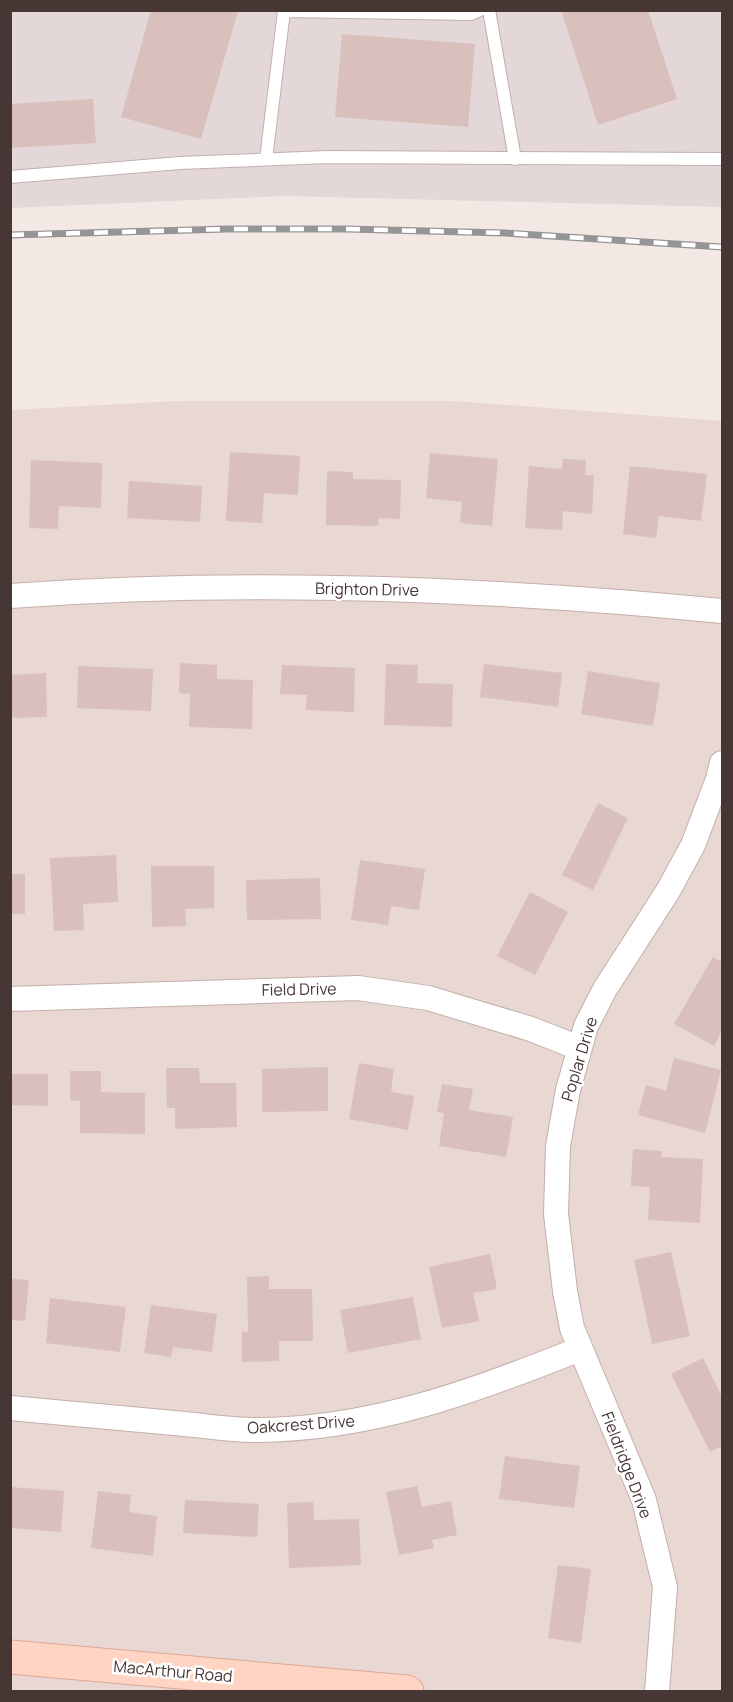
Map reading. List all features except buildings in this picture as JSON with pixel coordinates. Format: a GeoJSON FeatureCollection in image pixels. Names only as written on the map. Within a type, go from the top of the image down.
{"type":"FeatureCollection","features":[{"type":"Feature","properties":{"kind":"street","name":"Brighton Drive"},"geometry":{"type":"LineString","coordinates":[[10,596],[209,588],[420,589],[621,601],[723,611]]}},
{"type":"Feature","properties":{"kind":"street","name":"Poplar Drive"},"geometry":{"type":"LineString","coordinates":[[580,1349],[572,1328],[565,1291],[556,1214],[558,1146],[568,1090],[586,1026],[605,989],[668,891],[693,845],[723,763]]}},
{"type":"Feature","properties":{"kind":"street","name":"Field Drive"},"geometry":{"type":"LineString","coordinates":[[10,999],[358,988],[428,998],[531,1029],[579,1048]]}},
{"type":"Feature","properties":{"kind":"street","name":"Oakcrest Drive"},"geometry":{"type":"LineString","coordinates":[[10,1408],[254,1430],[303,1428],[349,1423],[414,1409],[533,1368],[580,1349]]}},
{"type":"Feature","properties":{"kind":"street","name":"Fieldridge Drive"},"geometry":{"type":"LineString","coordinates":[[580,1349],[644,1500],[665,1587],[657,1692]]}},
{"type":"Feature","properties":{"kind":"street","name":"MacArthur Road"},"geometry":{"type":"LineString","coordinates":[[10,1657],[407,1692]]}},
{"type":"Feature","properties":{"kind":"lane"},"geometry":{"type":"LineString","coordinates":[[266,159],[284,10],[471,14],[480,10]]}},
{"type":"Feature","properties":{"kind":"lane"},"geometry":{"type":"LineString","coordinates":[[489,10],[515,159]]}},
{"type":"Feature","properties":{"kind":"lane"},"geometry":{"type":"LineString","coordinates":[[10,177],[180,163],[327,157],[723,159]]}},
{"type":"Feature","properties":{"kind":"shaded area"},"geometry":{"type":"Polygon","coordinates":[[[10,11],[722,11],[722,207],[285,196],[11,208],[10,11]]]}},
{"type":"Feature","properties":{"kind":"shaded area"},"geometry":{"type":"Polygon","coordinates":[[[178,401],[453,401],[722,421],[722,1691],[11,1692],[11,410],[178,401]]]}},
{"type":"Feature","properties":{"kind":"railway"},"geometry":{"type":"LineString","coordinates":[[10,235],[227,229],[347,229],[505,233],[722,247]]}}]}
